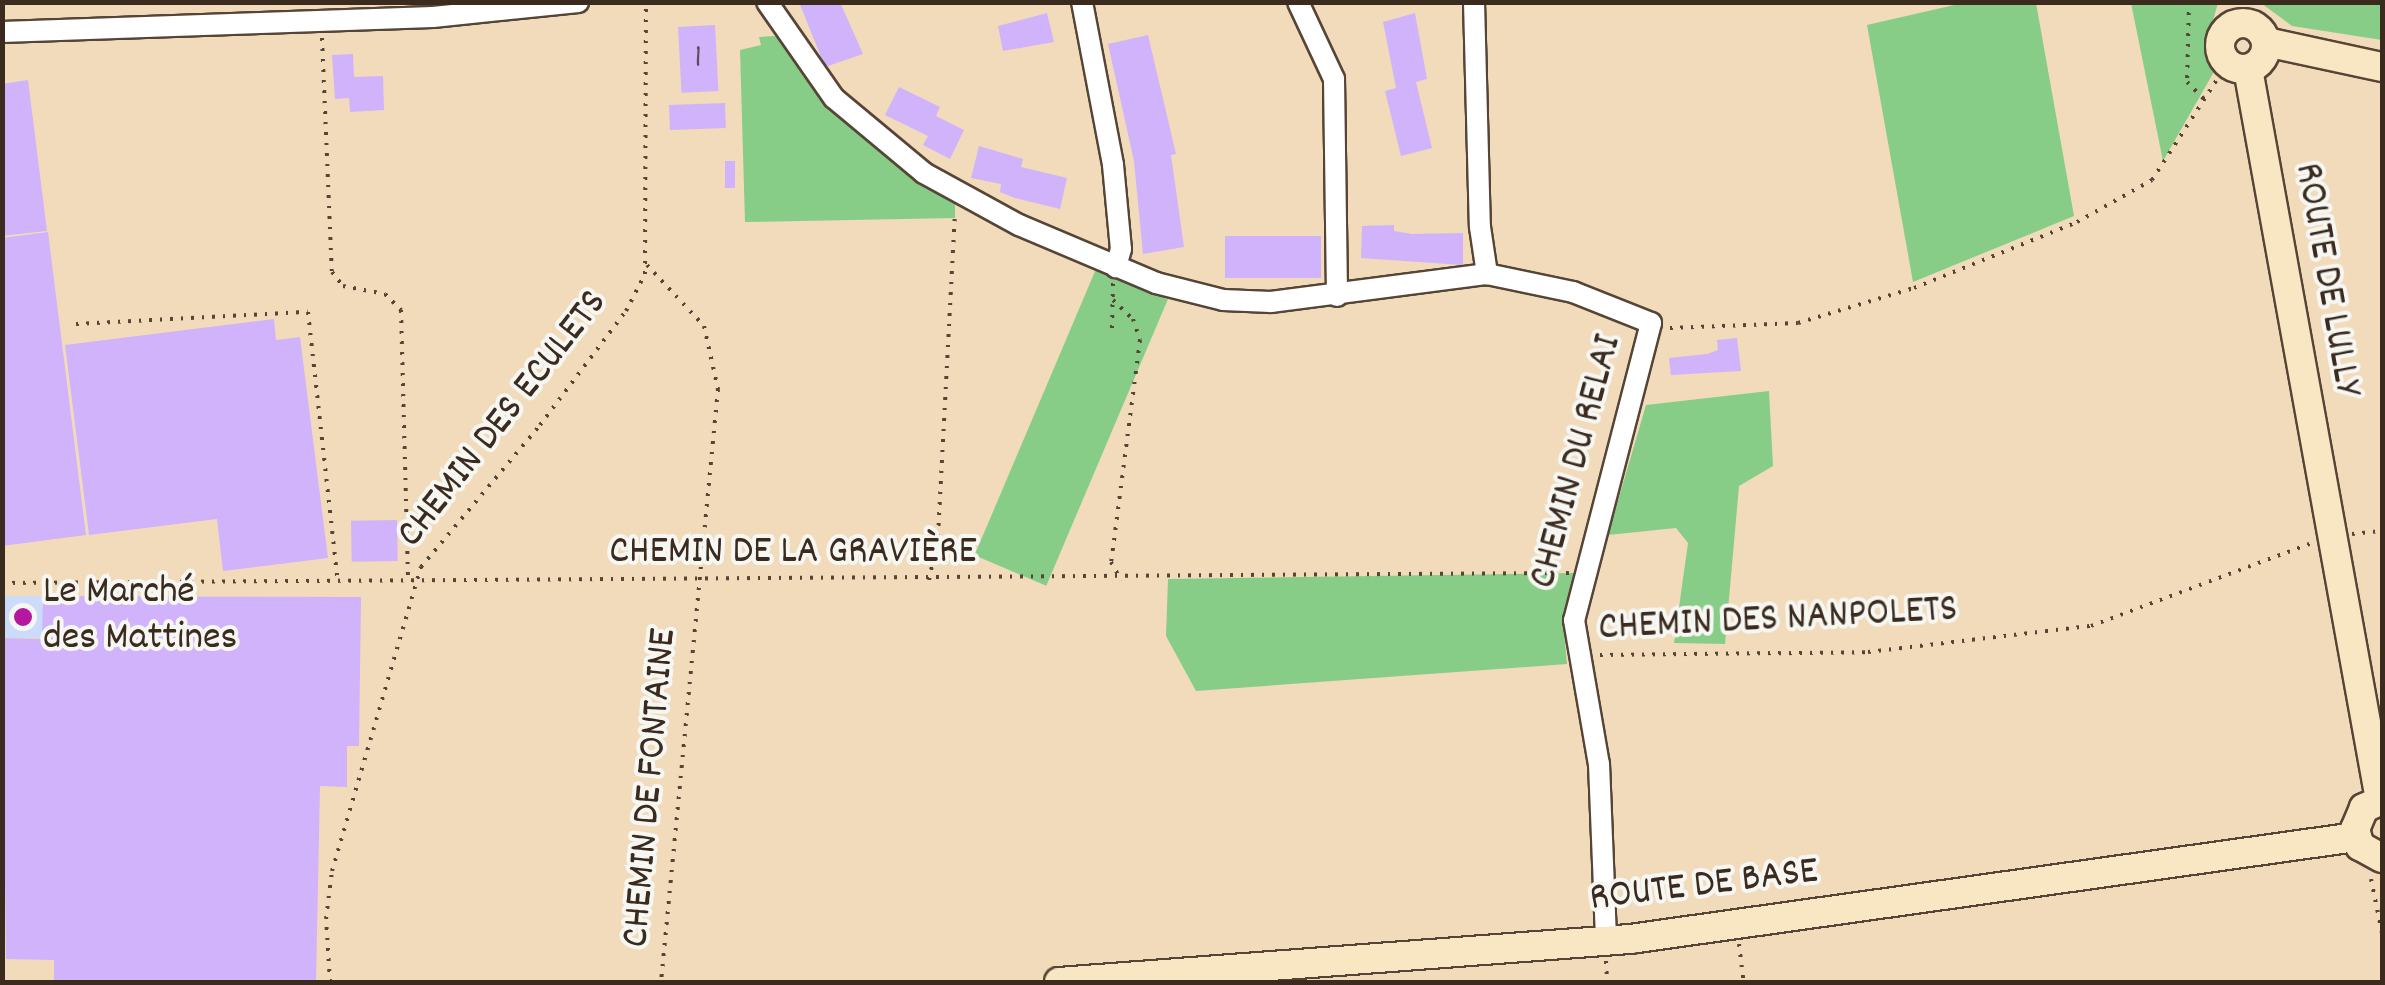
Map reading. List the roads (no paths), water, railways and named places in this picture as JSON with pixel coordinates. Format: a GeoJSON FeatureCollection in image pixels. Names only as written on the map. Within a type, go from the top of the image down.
{"type":"FeatureCollection","features":[{"type":"Feature","properties":{"kind":"main road"},"geometry":{"type":"LineString","coordinates":[[2266,42],[2260,61],[2238,66],[2220,42],[2235,13],[2254,26],[2266,42],[2382,67]]}},
{"type":"Feature","properties":{"kind":"main road","name":"ROUTE DE LULLY"},"geometry":{"type":"LineString","coordinates":[[2238,66],[2382,800]]}},
{"type":"Feature","properties":{"kind":"main road"},"geometry":{"type":"LineString","coordinates":[[2374,863],[2356,837],[2358,817],[2382,800]]}},
{"type":"Feature","properties":{"kind":"main road","name":"ROUTE DE BASE"},"geometry":{"type":"LineString","coordinates":[[1059,982],[1606,941],[2356,837]]}},
{"type":"Feature","properties":{"kind":"street"},"geometry":{"type":"LineString","coordinates":[[2,32],[322,19],[578,2]]}},
{"type":"Feature","properties":{"kind":"street"},"geometry":{"type":"LineString","coordinates":[[768,2],[834,98],[956,191],[1116,267],[1223,300],[1337,296],[1487,274],[1480,228],[1474,2]]}},
{"type":"Feature","properties":{"kind":"street"},"geometry":{"type":"LineString","coordinates":[[1082,2],[1113,165],[1122,249],[1116,267]]}},
{"type":"Feature","properties":{"kind":"street"},"geometry":{"type":"LineString","coordinates":[[1298,2],[1334,79],[1337,296]]}},
{"type":"Feature","properties":{"kind":"street","name":"CHEMIN DU RELAI"},"geometry":{"type":"LineString","coordinates":[[1487,274],[1589,297],[1651,323],[1574,620],[1599,764],[1606,941]]}},
{"type":"Feature","properties":{"kind":"place","name":"Le Marché des Mattines"},"geometry":{"type":"Point","coordinates":[23,617]}}]}
